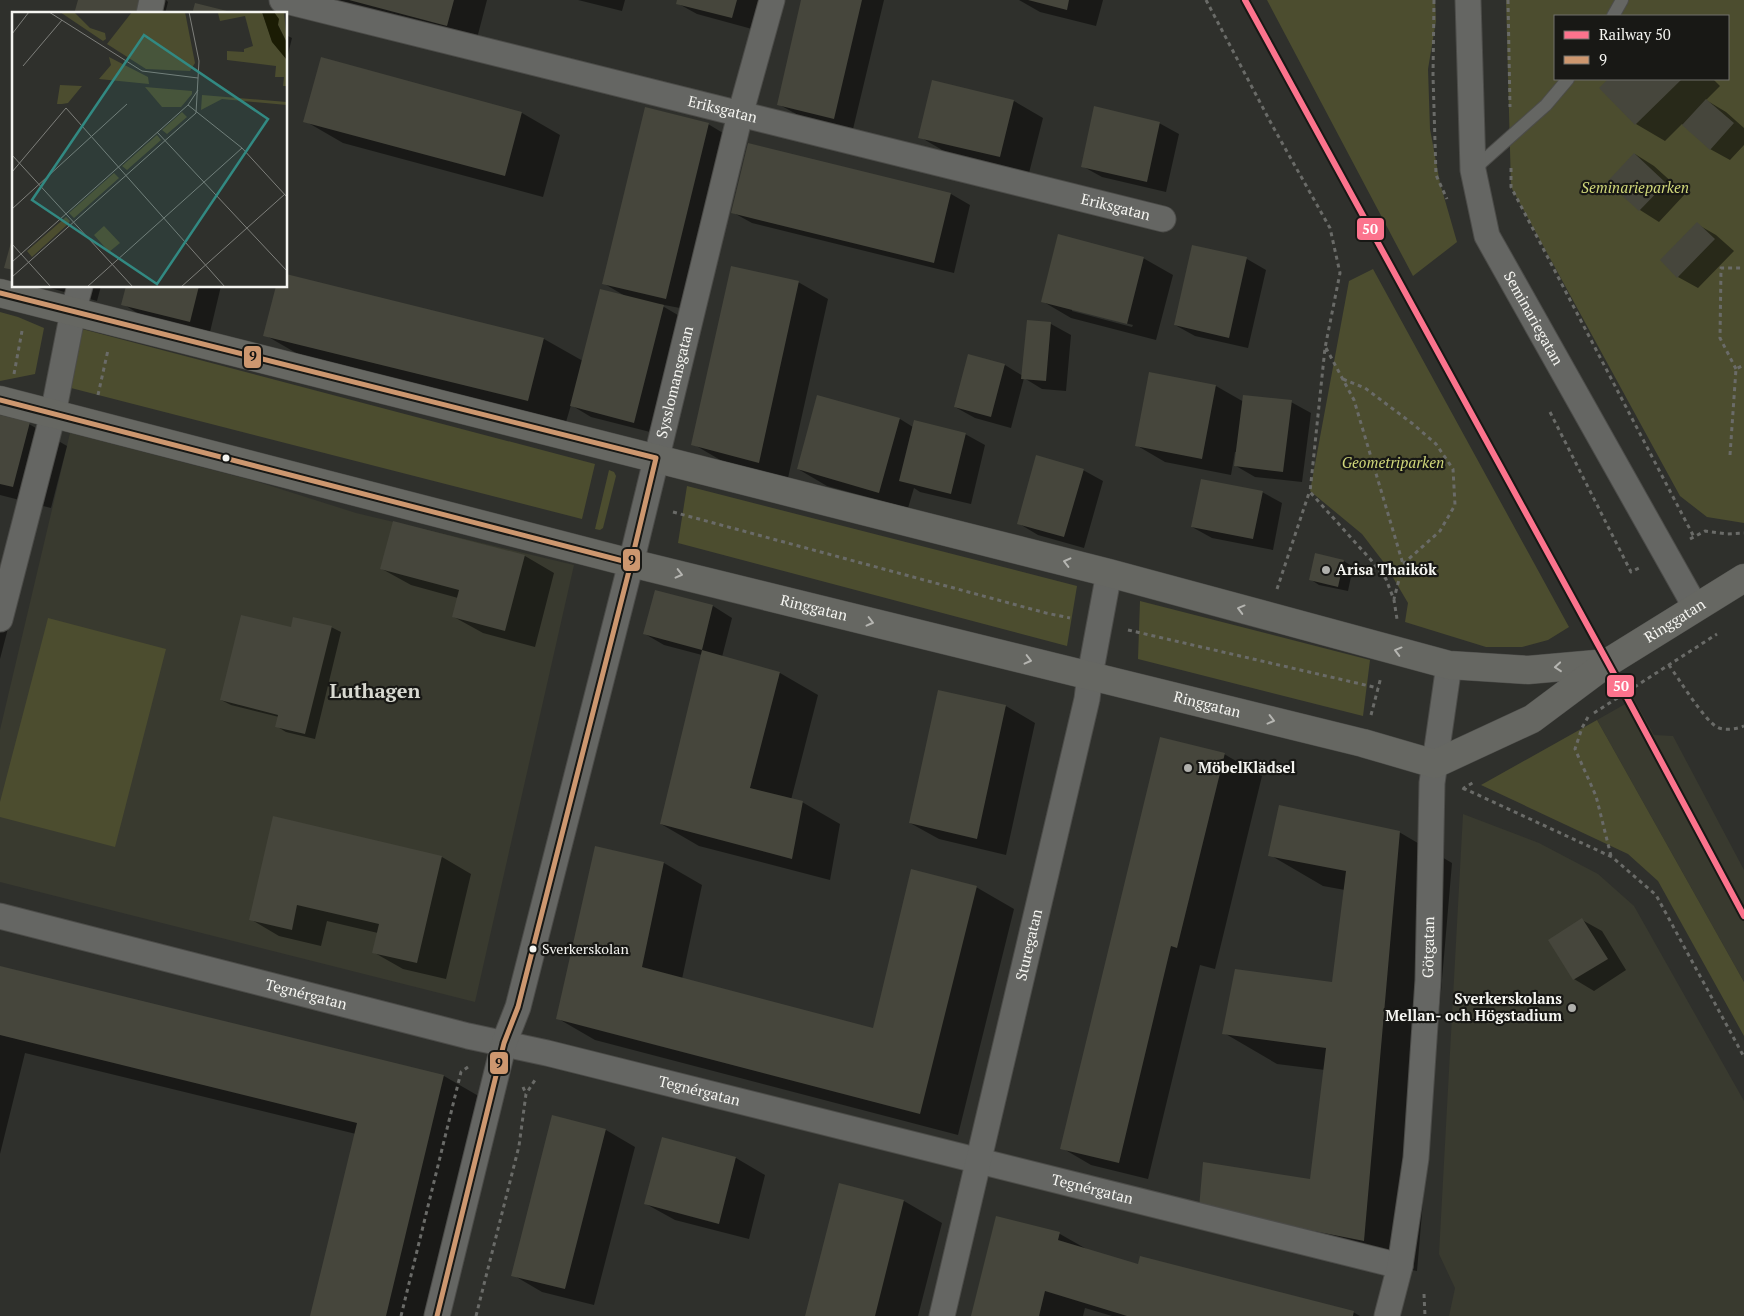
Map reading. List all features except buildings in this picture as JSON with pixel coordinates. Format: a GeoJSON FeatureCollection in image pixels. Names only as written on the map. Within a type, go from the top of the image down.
{"type":"FeatureCollection","features":[{"type":"Feature","properties":{"kind":"street","name":"Eriksgatan"},"geometry":{"type":"LineString","coordinates":[[282,0],[1163,219]]}},
{"type":"Feature","properties":{"kind":"street","name":"Sysslomansgatan"},"geometry":{"type":"LineString","coordinates":[[437,1316],[504,1044],[518,1007],[631,563],[740,115],[772,0]]}},
{"type":"Feature","properties":{"kind":"street","name":"Seminariegatan"},"geometry":{"type":"LineString","coordinates":[[1468,0],[1473,170],[1487,236],[1696,608]]}},
{"type":"Feature","properties":{"kind":"street","name":"Ringgatan"},"geometry":{"type":"LineString","coordinates":[[0,293],[29,300],[77,299],[115,322],[1109,573],[1449,665],[1528,670],[1607,663]]}},
{"type":"Feature","properties":{"kind":"street"},"geometry":{"type":"LineString","coordinates":[[0,619],[54,414],[77,299]]}},
{"type":"Feature","properties":{"kind":"street","name":"Ringgatan"},"geometry":{"type":"LineString","coordinates":[[4,401],[631,563],[1363,742],[1433,774],[1532,719],[1607,663],[1744,578]]}},
{"type":"Feature","properties":{"kind":"street","name":"Sturegatan"},"geometry":{"type":"LineString","coordinates":[[942,1316],[1087,699],[1109,573]]}},
{"type":"Feature","properties":{"kind":"street","name":"Götgatan"},"geometry":{"type":"LineString","coordinates":[[1387,1316],[1400,1266],[1416,1158],[1428,980],[1433,774],[1449,665]]}},
{"type":"Feature","properties":{"kind":"street","name":"Tegnérgatan"},"geometry":{"type":"LineString","coordinates":[[0,916],[468,1036],[1400,1266]]}},
{"type":"Feature","properties":{"kind":"lane"},"geometry":{"type":"LineString","coordinates":[[1614,15],[1622,0]]}},
{"type":"Feature","properties":{"kind":"lane"},"geometry":{"type":"LineString","coordinates":[[1473,170],[1546,105],[1567,80]]}},
{"type":"Feature","properties":{"kind":"path"},"geometry":{"type":"LineString","coordinates":[[1206,0],[1272,125],[1330,228],[1340,273],[1325,348],[1310,492],[1277,590]]}},
{"type":"Feature","properties":{"kind":"path"},"geometry":{"type":"LineString","coordinates":[[1508,0],[1511,187],[1694,537]]}},
{"type":"Feature","properties":{"kind":"path"},"geometry":{"type":"LineString","coordinates":[[1730,455],[1736,369],[1720,338],[1721,268],[1744,268]]}},
{"type":"Feature","properties":{"kind":"path"},"geometry":{"type":"LineString","coordinates":[[4,401],[29,300]]}},
{"type":"Feature","properties":{"kind":"path"},"geometry":{"type":"LineString","coordinates":[[91,423],[115,322]]}},
{"type":"Feature","properties":{"kind":"path"},"geometry":{"type":"LineString","coordinates":[[1325,348],[1354,400],[1403,564],[1394,600]]}},
{"type":"Feature","properties":{"kind":"path"},"geometry":{"type":"LineString","coordinates":[[1736,369],[1744,365]]}},
{"type":"Feature","properties":{"kind":"path"},"geometry":{"type":"LineString","coordinates":[[1342,379],[1364,388],[1413,424],[1436,444],[1453,469],[1456,505],[1440,530],[1403,564]]}},
{"type":"Feature","properties":{"kind":"path"},"geometry":{"type":"LineString","coordinates":[[1310,492],[1386,579],[1394,600],[1398,622],[1363,742]]}},
{"type":"Feature","properties":{"kind":"path"},"geometry":{"type":"LineString","coordinates":[[645,504],[1046,613],[1174,640],[1378,688]]}},
{"type":"Feature","properties":{"kind":"path"},"geometry":{"type":"LineString","coordinates":[[1722,630],[1669,665],[1704,714],[1717,727],[1736,729],[1744,726]]}},
{"type":"Feature","properties":{"kind":"path"},"geometry":{"type":"LineString","coordinates":[[1588,717],[1582,728],[1576,749],[1596,796],[1612,857]]}},
{"type":"Feature","properties":{"kind":"path"},"geometry":{"type":"LineString","coordinates":[[1433,774],[1612,857],[1656,895],[1744,1057]]}},
{"type":"Feature","properties":{"kind":"path"},"geometry":{"type":"LineString","coordinates":[[401,1316],[461,1072]]}},
{"type":"Feature","properties":{"kind":"path"},"geometry":{"type":"LineString","coordinates":[[476,1316],[519,1146],[526,1094]]}},
{"type":"Feature","properties":{"kind":"shaded area"},"geometry":{"type":"Polygon","coordinates":[[[70,433],[255,481],[356,513],[574,565],[475,1002],[0,882],[0,730],[70,433]]]}},
{"type":"Feature","properties":{"kind":"shaded area"},"geometry":{"type":"Polygon","coordinates":[[[1634,699],[1654,735],[1673,736],[1744,870],[1744,982],[1597,720],[1634,699]]]}},
{"type":"Feature","properties":{"kind":"shaded area","name":"Sverkerskolans Mellan- och Högstadium"},"geometry":{"type":"Polygon","coordinates":[[[1463,814],[1539,843],[1598,874],[1634,906],[1744,1101],[1744,1316],[1449,1316],[1455,1288],[1439,1254],[1463,814]]]}},
{"type":"Feature","properties":{"kind":"green space"},"geometry":{"type":"Polygon","coordinates":[[[1267,0],[1435,0],[1436,21],[1428,69],[1430,129],[1440,183],[1457,242],[1413,276],[1267,0]]]}},
{"type":"Feature","properties":{"kind":"green space","name":"Seminarieparken"},"geometry":{"type":"Polygon","coordinates":[[[1506,0],[1744,0],[1744,523],[1707,517],[1680,496],[1511,187],[1506,0]]]}},
{"type":"Feature","properties":{"kind":"green space","name":"Geometriparken"},"geometry":{"type":"Polygon","coordinates":[[[1373,269],[1569,627],[1548,640],[1522,647],[1486,647],[1405,622],[1408,603],[1385,564],[1362,534],[1310,491],[1349,281],[1373,269]]]}},
{"type":"Feature","properties":{"kind":"green space"},"geometry":{"type":"Polygon","coordinates":[[[0,312],[44,328],[35,374],[0,381],[0,312]]]}},
{"type":"Feature","properties":{"kind":"green space"},"geometry":{"type":"Polygon","coordinates":[[[82,329],[595,464],[582,519],[71,388],[82,329]]]}},
{"type":"Feature","properties":{"kind":"green space"},"geometry":{"type":"Polygon","coordinates":[[[609,470],[614,472],[616,476],[603,528],[600,530],[595,529],[609,470]]]}},
{"type":"Feature","properties":{"kind":"green space"},"geometry":{"type":"Polygon","coordinates":[[[687,486],[1077,586],[1067,646],[678,543],[687,486]]]}},
{"type":"Feature","properties":{"kind":"green space"},"geometry":{"type":"Polygon","coordinates":[[[1140,601],[1370,660],[1363,716],[1138,659],[1140,601]]]}},
{"type":"Feature","properties":{"kind":"green space"},"geometry":{"type":"Polygon","coordinates":[[[48,618],[166,649],[115,847],[0,817],[0,802],[48,618]]]}},
{"type":"Feature","properties":{"kind":"green space"},"geometry":{"type":"Polygon","coordinates":[[[1597,720],[1744,982],[1744,1036],[1658,881],[1628,854],[1481,785],[1597,720]]]}},
{"type":"Feature","properties":{"kind":"rail line","name":"50"},"geometry":{"type":"LineString","coordinates":[[1245,0],[1625,694],[1744,916]]}},
{"type":"Feature","properties":{"kind":"transit line","name":"9"},"geometry":{"type":"LineString","coordinates":[[0,293],[656,458],[518,1007],[504,1043],[437,1316]]}},
{"type":"Feature","properties":{"kind":"transit line","name":"9"},"geometry":{"type":"LineString","coordinates":[[0,400],[631,563]]}},
{"type":"Feature","properties":{"kind":"place","name":"Arisa Thaikök"},"geometry":{"type":"Point","coordinates":[1326,570]}},
{"type":"Feature","properties":{"kind":"place","name":"MöbelKlädsel"},"geometry":{"type":"Point","coordinates":[1188,768]}},
{"type":"Feature","properties":{"kind":"place","name":"Sverkerskolan"},"geometry":{"type":"Point","coordinates":[533,949]}},
{"type":"Feature","properties":{"kind":"place","name":"Sverkerskolans Mellan- och Högstadium"},"geometry":{"type":"Point","coordinates":[1572,1008]}},
{"type":"Feature","properties":{"kind":"district","name":"Luthagen"},"geometry":{"type":"Point","coordinates":[375,691]}}]}
